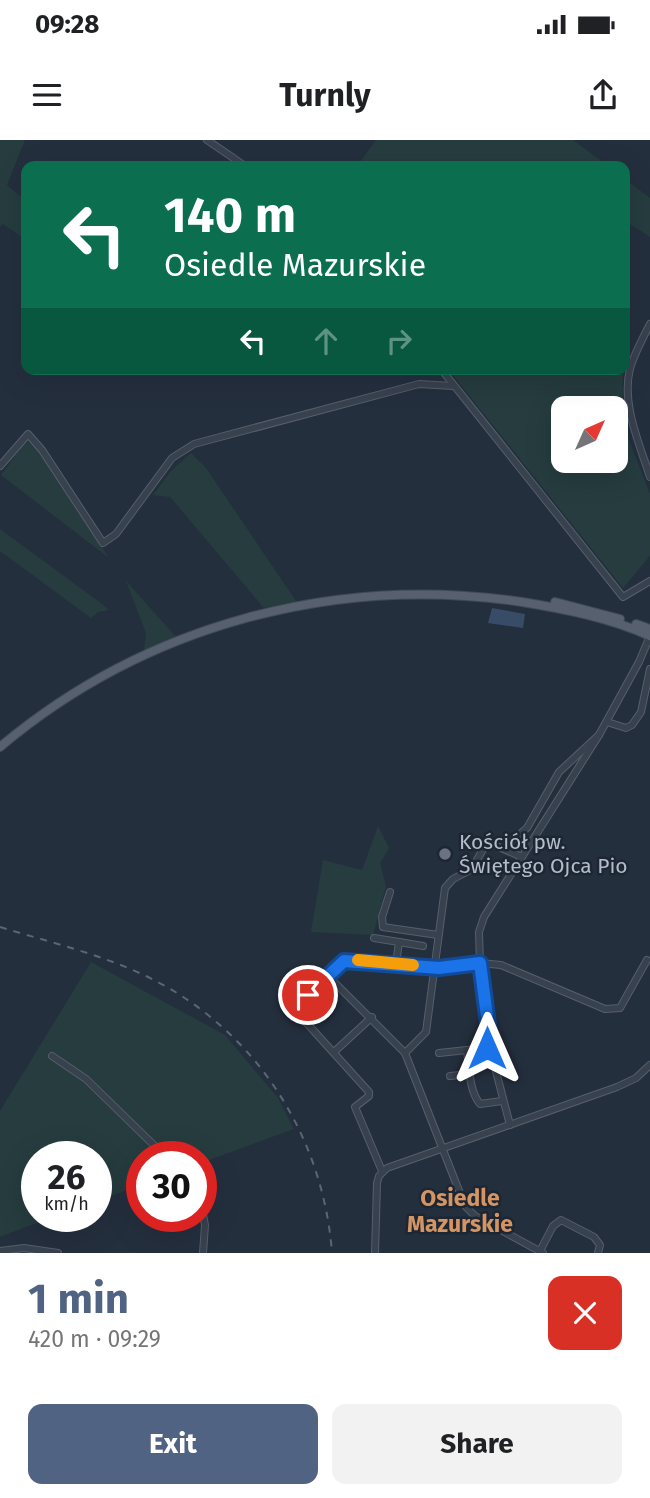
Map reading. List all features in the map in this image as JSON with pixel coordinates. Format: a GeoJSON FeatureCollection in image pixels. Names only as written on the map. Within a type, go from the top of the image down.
{"type":"FeatureCollection","features":[{"type":"Feature","properties":{"kind":"main road"},"geometry":{"type":"LineString","coordinates":[[0,747],[42,714],[115,668],[196,634],[296,606],[355,596],[455,590],[524,597],[570,606],[650,629]]}},
{"type":"Feature","properties":{"kind":"main road"},"geometry":{"type":"LineString","coordinates":[[413,593],[528,603],[600,619],[650,636]]}},
{"type":"Feature","properties":{"kind":"street"},"geometry":{"type":"LineString","coordinates":[[207,140],[238,161]]}},
{"type":"Feature","properties":{"kind":"street"},"geometry":{"type":"LineString","coordinates":[[630,368],[650,324]]}},
{"type":"Feature","properties":{"kind":"street"},"geometry":{"type":"LineString","coordinates":[[445,375],[623,597],[650,581]]}},
{"type":"Feature","properties":{"kind":"street"},"geometry":{"type":"LineString","coordinates":[[629,375],[631,417],[650,477]]}},
{"type":"Feature","properties":{"kind":"street"},"geometry":{"type":"LineString","coordinates":[[0,466],[28,434],[103,543],[116,534],[172,458],[194,444],[419,384],[453,386]]}},
{"type":"Feature","properties":{"kind":"street"},"geometry":{"type":"LineString","coordinates":[[510,1125],[491,1047],[480,963],[480,925],[607,722],[650,636]]}},
{"type":"Feature","properties":{"kind":"street"},"geometry":{"type":"LineString","coordinates":[[607,722],[626,728],[637,719],[650,669]]}},
{"type":"Feature","properties":{"kind":"street"},"geometry":{"type":"LineString","coordinates":[[508,844],[527,828],[559,772],[599,735]]}},
{"type":"Feature","properties":{"kind":"street"},"geometry":{"type":"LineString","coordinates":[[405,1053],[426,1032],[445,888],[453,879],[472,869],[487,842],[522,856]]}},
{"type":"Feature","properties":{"kind":"street"},"geometry":{"type":"LineString","coordinates":[[390,892],[382,917],[383,927],[438,935]]}},
{"type":"Feature","properties":{"kind":"street"},"geometry":{"type":"LineString","coordinates":[[374,938],[423,946]]}},
{"type":"Feature","properties":{"kind":"street"},"geometry":{"type":"LineString","coordinates":[[396,964],[399,942]]}},
{"type":"Feature","properties":{"kind":"street"},"geometry":{"type":"LineString","coordinates":[[375,1253],[377,1183],[382,1171],[355,1107],[369,1096],[369,1092],[294,1009],[336,966],[353,960],[434,967],[480,963],[501,965],[605,1009],[620,1008],[647,960]]}},
{"type":"Feature","properties":{"kind":"street"},"geometry":{"type":"LineString","coordinates":[[327,975],[372,1017],[405,1053],[461,1199],[470,1212],[541,1252],[554,1226],[561,1220],[594,1237],[600,1245],[598,1253]]}},
{"type":"Feature","properties":{"kind":"street"},"geometry":{"type":"LineString","coordinates":[[334,1052],[372,1017]]}},
{"type":"Feature","properties":{"kind":"street"},"geometry":{"type":"LineString","coordinates":[[439,1053],[491,1047]]}},
{"type":"Feature","properties":{"kind":"street"},"geometry":{"type":"LineString","coordinates":[[467,1050],[476,1099],[480,1104],[502,1101]]}},
{"type":"Feature","properties":{"kind":"street"},"geometry":{"type":"LineString","coordinates":[[52,1056],[86,1079],[150,1141]]}},
{"type":"Feature","properties":{"kind":"street"},"geometry":{"type":"LineString","coordinates":[[382,1171],[617,1087],[641,1074],[650,1065]]}},
{"type":"Feature","properties":{"kind":"street"},"geometry":{"type":"LineString","coordinates":[[450,1076],[470,1074]]}},
{"type":"Feature","properties":{"kind":"street"},"geometry":{"type":"LineString","coordinates":[[202,1253],[204,1232]]}},
{"type":"Feature","properties":{"kind":"street"},"geometry":{"type":"LineString","coordinates":[[3,1251],[24,1248],[58,1253]]}},
{"type":"Feature","properties":{"kind":"green space"},"geometry":{"type":"Polygon","coordinates":[[[0,140],[25,140],[7,185],[21,197],[21,237],[3,224],[0,227],[0,140]]]}},
{"type":"Feature","properties":{"kind":"green space"},"geometry":{"type":"Polygon","coordinates":[[[376,140],[573,140],[601,161],[361,161],[376,140]]]}},
{"type":"Feature","properties":{"kind":"green space"},"geometry":{"type":"Polygon","coordinates":[[[630,183],[650,198],[650,237],[630,224],[630,183]]]}},
{"type":"Feature","properties":{"kind":"green space"},"geometry":{"type":"Polygon","coordinates":[[[453,375],[623,375],[622,396],[551,396],[551,473],[628,473],[628,437],[650,494],[650,556],[623,588],[453,375]]]}},
{"type":"Feature","properties":{"kind":"green space"},"geometry":{"type":"Polygon","coordinates":[[[29,442],[40,452],[109,558],[1,475],[24,444],[29,442]]]}},
{"type":"Feature","properties":{"kind":"green space"},"geometry":{"type":"Polygon","coordinates":[[[191,453],[206,468],[296,601],[264,608],[170,497],[153,495],[171,471],[191,453]]]}},
{"type":"Feature","properties":{"kind":"green space"},"geometry":{"type":"Polygon","coordinates":[[[0,529],[109,610],[98,612],[91,618],[0,551],[0,529]]]}},
{"type":"Feature","properties":{"kind":"green space"},"geometry":{"type":"Polygon","coordinates":[[[126,581],[177,638],[144,652],[146,633],[126,581]]]}},
{"type":"Feature","properties":{"kind":"green space"},"geometry":{"type":"Polygon","coordinates":[[[378,826],[389,848],[380,863],[386,886],[373,935],[311,932],[323,860],[362,870],[378,826]]]}},
{"type":"Feature","properties":{"kind":"green space"},"geometry":{"type":"Polygon","coordinates":[[[91,962],[225,1035],[278,1098],[294,1129],[217,1157],[217,1141],[126,1141],[126,1191],[112,1195],[112,1141],[21,1141],[21,1229],[0,1237],[0,1111],[91,962]]]}},
{"type":"Feature","properties":{"kind":"water"},"geometry":{"type":"Polygon","coordinates":[[[492,608],[525,614],[523,628],[488,623],[492,608]]]}},
{"type":"Feature","properties":{"kind":"railway"},"geometry":{"type":"LineString","coordinates":[[0,927],[129,968],[185,998],[219,1024],[250,1055],[276,1089],[298,1127],[314,1167],[326,1209],[332,1253]]}},
{"type":"Feature","properties":{"kind":"slow traffic"},"geometry":{"type":"LineString","coordinates":[[358,960],[413,965]]}},
{"type":"Feature","properties":{"kind":"place","name":"Kościół pw. Świętego Ojca Pio"},"geometry":{"type":"Point","coordinates":[445,854]}},
{"type":"Feature","properties":{"kind":"district","name":"Osiedle Mazurskie"},"geometry":{"type":"Point","coordinates":[460,1211]}},
{"type":"Feature","properties":{"kind":"route"},"geometry":{"type":"LineString","coordinates":[[308,995],[344,961],[439,968],[480,963],[491,1047],[487,1048]]}}]}
